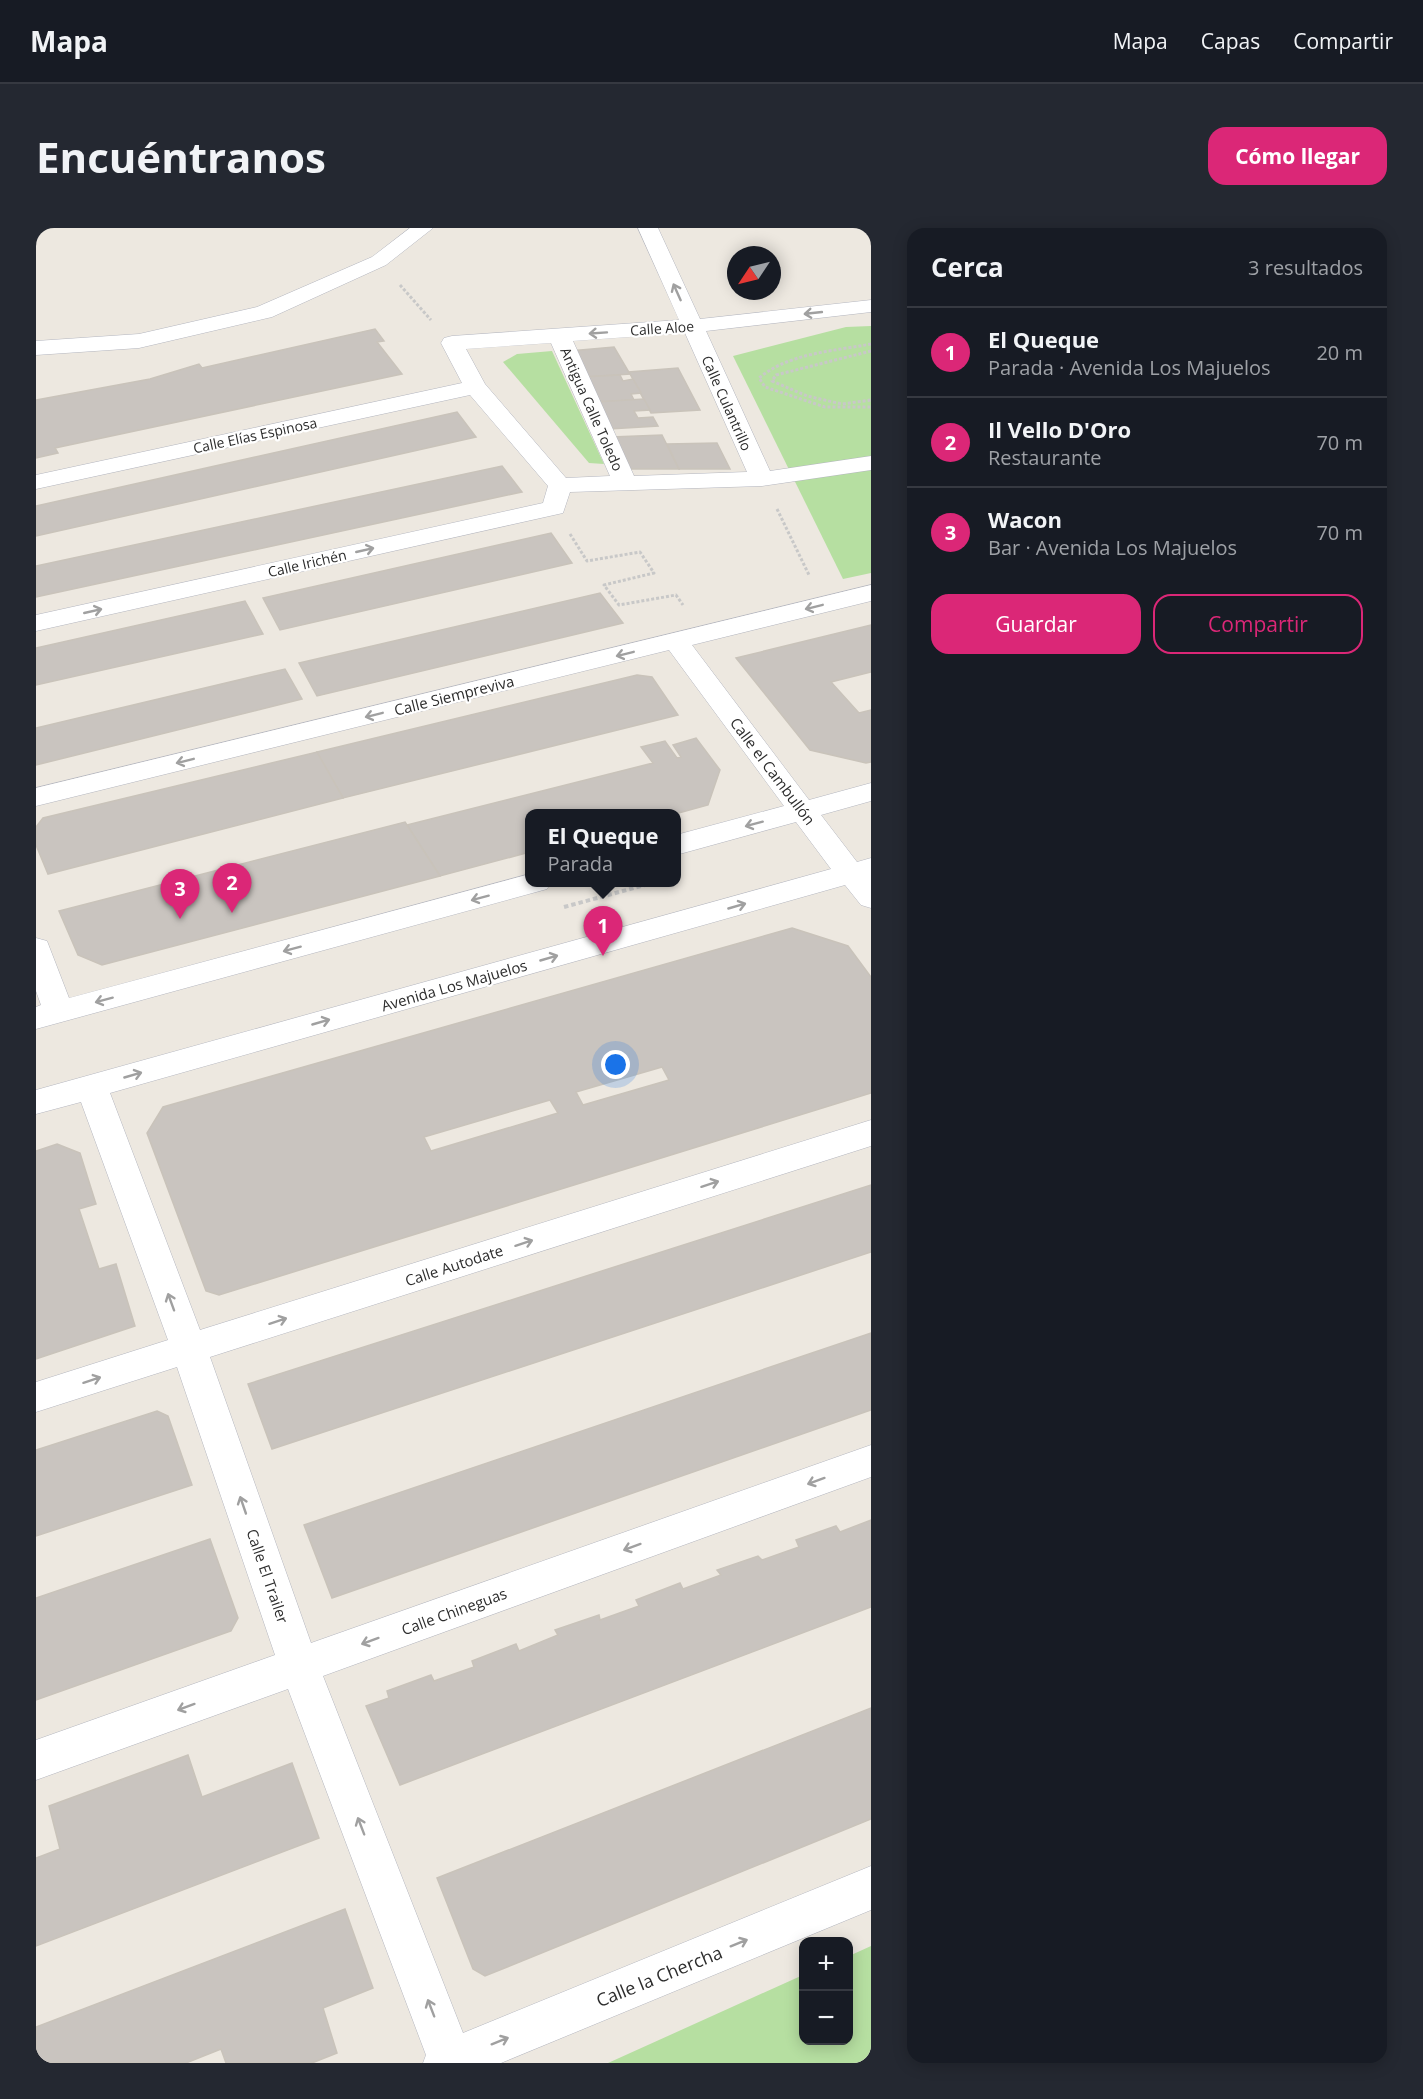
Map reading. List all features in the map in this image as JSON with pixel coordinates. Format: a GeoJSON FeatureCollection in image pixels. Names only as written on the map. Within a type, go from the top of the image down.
{"type":"FeatureCollection","features":[{"type":"Feature","properties":{"kind":"street"},"geometry":{"type":"LineString","coordinates":[[36,348],[139,340],[264,312],[379,261],[423,228]]}},
{"type":"Feature","properties":{"kind":"street","name":"Calle Culantrillo"},"geometry":{"type":"LineString","coordinates":[[648,228],[762,479]]}},
{"type":"Feature","properties":{"kind":"street","name":"Calle Aloe"},"geometry":{"type":"LineString","coordinates":[[452,343],[692,326],[871,306]]}},
{"type":"Feature","properties":{"kind":"street","name":"Antigua Calle Toledo"},"geometry":{"type":"LineString","coordinates":[[559,336],[625,483]]}},
{"type":"Feature","properties":{"kind":"street"},"geometry":{"type":"LineString","coordinates":[[452,343],[475,387],[557,497]]}},
{"type":"Feature","properties":{"kind":"street","name":"Calle Elías Espinosa"},"geometry":{"type":"LineString","coordinates":[[36,482],[475,387]]}},
{"type":"Feature","properties":{"kind":"street","name":"Calle Irichén"},"geometry":{"type":"LineString","coordinates":[[36,623],[557,497],[625,483],[762,479],[871,463]]}},
{"type":"Feature","properties":{"kind":"street","name":"Calle Siempreviva"},"geometry":{"type":"LineString","coordinates":[[36,797],[871,593]]}},
{"type":"Feature","properties":{"kind":"street","name":"Calle el Cambullón"},"geometry":{"type":"LineString","coordinates":[[676,641],[803,811],[861,871],[871,898]]}},
{"type":"Feature","properties":{"kind":"street"},"geometry":{"type":"LineString","coordinates":[[681,844],[871,792]]}},
{"type":"Feature","properties":{"kind":"street","name":"Avenida Los Majuelos"},"geometry":{"type":"LineString","coordinates":[[36,1102],[861,871]]}},
{"type":"Feature","properties":{"kind":"street"},"geometry":{"type":"LineString","coordinates":[[36,949],[47,1015],[525,885]]}},
{"type":"Feature","properties":{"kind":"street","name":"Calle El Trailer"},"geometry":{"type":"LineString","coordinates":[[92,1086],[189,1349],[299,1666],[450,2062]]}},
{"type":"Feature","properties":{"kind":"street","name":"Calle Autodate"},"geometry":{"type":"LineString","coordinates":[[36,1397],[871,1133]]}},
{"type":"Feature","properties":{"kind":"street","name":"Calle Chineguas"},"geometry":{"type":"LineString","coordinates":[[36,1760],[871,1461]]}},
{"type":"Feature","properties":{"kind":"street","name":"Calle la Chercha"},"geometry":{"type":"LineString","coordinates":[[450,2062],[871,1888]]}},
{"type":"Feature","properties":{"kind":"path"},"geometry":{"type":"LineString","coordinates":[[379,261],[452,343]]}},
{"type":"Feature","properties":{"kind":"path"},"geometry":{"type":"LineString","coordinates":[[871,344],[798,360],[765,371],[759,378],[765,387],[825,407],[871,407]]}},
{"type":"Feature","properties":{"kind":"path"},"geometry":{"type":"LineString","coordinates":[[871,351],[776,375],[772,381],[798,393],[842,404],[871,400]]}},
{"type":"Feature","properties":{"kind":"path"},"geometry":{"type":"LineString","coordinates":[[762,479],[824,605]]}},
{"type":"Feature","properties":{"kind":"path"},"geometry":{"type":"LineString","coordinates":[[557,497],[587,561],[640,552],[654,573],[604,585],[619,605],[676,596],[706,634]]}},
{"type":"Feature","properties":{"kind":"green space"},"geometry":{"type":"Polygon","coordinates":[[[871,326],[871,573],[843,579],[733,356],[846,327],[871,326]]]}},
{"type":"Feature","properties":{"kind":"green space"},"geometry":{"type":"Polygon","coordinates":[[[552,351],[604,464],[589,463],[503,362],[517,354],[552,351]]]}},
{"type":"Feature","properties":{"kind":"green space"},"geometry":{"type":"Polygon","coordinates":[[[871,1946],[871,2063],[608,2063],[799,1977],[799,2045],[853,2045],[853,1954],[871,1946]]]}},
{"type":"Feature","properties":{"kind":"building"},"geometry":{"type":"Polygon","coordinates":[[[375,329],[384,341],[377,342],[402,374],[55,448],[58,453],[36,458],[36,400],[150,379],[199,364],[202,368],[375,329]]]}},
{"type":"Feature","properties":{"kind":"building"},"geometry":{"type":"Polygon","coordinates":[[[614,347],[630,374],[583,377],[570,351],[614,347]]]}},
{"type":"Feature","properties":{"kind":"building"},"geometry":{"type":"Polygon","coordinates":[[[678,368],[700,410],[651,413],[629,372],[678,368]]]}},
{"type":"Feature","properties":{"kind":"building"},"geometry":{"type":"Polygon","coordinates":[[[620,375],[623,381],[633,379],[639,389],[641,393],[631,394],[634,400],[596,402],[583,377],[620,375]]]}},
{"type":"Feature","properties":{"kind":"building"},"geometry":{"type":"Polygon","coordinates":[[[644,399],[650,410],[634,411],[638,418],[653,417],[658,426],[609,429],[596,402],[644,399]]]}},
{"type":"Feature","properties":{"kind":"building"},"geometry":{"type":"Polygon","coordinates":[[[457,412],[476,437],[36,536],[36,506],[457,412]]]}},
{"type":"Feature","properties":{"kind":"building"},"geometry":{"type":"Polygon","coordinates":[[[662,435],[679,469],[627,469],[612,437],[662,435]]]}},
{"type":"Feature","properties":{"kind":"building"},"geometry":{"type":"Polygon","coordinates":[[[717,443],[730,469],[679,469],[667,444],[717,443]]]}},
{"type":"Feature","properties":{"kind":"building"},"geometry":{"type":"Polygon","coordinates":[[[502,466],[522,492],[36,597],[36,566],[502,466]]]}},
{"type":"Feature","properties":{"kind":"building"},"geometry":{"type":"Polygon","coordinates":[[[551,533],[572,563],[280,630],[263,598],[551,533]]]}},
{"type":"Feature","properties":{"kind":"building"},"geometry":{"type":"Polygon","coordinates":[[[600,593],[623,623],[317,696],[299,663],[600,593]]]}},
{"type":"Feature","properties":{"kind":"building"},"geometry":{"type":"Polygon","coordinates":[[[245,601],[263,634],[36,685],[36,648],[245,601]]]}},
{"type":"Feature","properties":{"kind":"building"},"geometry":{"type":"Polygon","coordinates":[[[871,625],[871,672],[831,682],[859,713],[871,710],[871,762],[866,763],[810,750],[736,658],[871,625]]]}},
{"type":"Feature","properties":{"kind":"building"},"geometry":{"type":"Polygon","coordinates":[[[285,669],[302,699],[36,765],[36,728],[285,669]]]}},
{"type":"Feature","properties":{"kind":"building"},"geometry":{"type":"Polygon","coordinates":[[[637,675],[652,677],[678,715],[343,798],[317,752],[637,675]]]}},
{"type":"Feature","properties":{"kind":"building"},"geometry":{"type":"Polygon","coordinates":[[[696,738],[720,770],[708,805],[681,812],[681,809],[525,809],[525,853],[440,876],[407,825],[653,763],[641,747],[665,741],[677,758],[681,757],[673,745],[696,738]]]}},
{"type":"Feature","properties":{"kind":"building"},"geometry":{"type":"Polygon","coordinates":[[[317,752],[343,798],[48,874],[36,845],[36,827],[43,818],[317,752]]]}},
{"type":"Feature","properties":{"kind":"building"},"geometry":{"type":"Polygon","coordinates":[[[405,822],[440,876],[102,965],[78,955],[59,911],[405,822]]]}},
{"type":"Feature","properties":{"kind":"building"},"geometry":{"type":"Polygon","coordinates":[[[792,928],[848,946],[871,977],[871,1093],[219,1295],[206,1291],[147,1133],[163,1107],[792,928]],[[662,1067],[576,1092],[583,1105],[669,1080],[662,1067]],[[550,1100],[424,1137],[431,1151],[558,1113],[550,1100]]]}},
{"type":"Feature","properties":{"kind":"building"},"geometry":{"type":"Polygon","coordinates":[[[57,1144],[80,1153],[96,1204],[79,1209],[99,1269],[116,1264],[135,1326],[36,1359],[36,1151],[57,1144]]]}},
{"type":"Feature","properties":{"kind":"building"},"geometry":{"type":"Polygon","coordinates":[[[871,1185],[871,1252],[272,1449],[248,1384],[871,1185]]]}},
{"type":"Feature","properties":{"kind":"building"},"geometry":{"type":"Polygon","coordinates":[[[871,1333],[871,1410],[332,1598],[304,1525],[871,1333]]]}},
{"type":"Feature","properties":{"kind":"building"},"geometry":{"type":"Polygon","coordinates":[[[157,1411],[168,1416],[192,1485],[36,1536],[36,1450],[157,1411]]]}},
{"type":"Feature","properties":{"kind":"building"},"geometry":{"type":"Polygon","coordinates":[[[871,1520],[871,1607],[400,1785],[366,1706],[389,1698],[387,1691],[431,1675],[434,1681],[474,1667],[472,1661],[516,1644],[519,1651],[558,1635],[555,1630],[599,1615],[600,1620],[639,1606],[636,1600],[680,1583],[683,1589],[721,1575],[717,1570],[758,1556],[762,1560],[799,1547],[796,1540],[836,1526],[840,1532],[871,1520]]]}},
{"type":"Feature","properties":{"kind":"building"},"geometry":{"type":"Polygon","coordinates":[[[210,1539],[238,1618],[231,1631],[36,1700],[36,1598],[210,1539]]]}},
{"type":"Feature","properties":{"kind":"building"},"geometry":{"type":"Polygon","coordinates":[[[871,1708],[871,1819],[485,1976],[473,1969],[437,1878],[871,1708]]]}},
{"type":"Feature","properties":{"kind":"building"},"geometry":{"type":"Polygon","coordinates":[[[188,1755],[202,1797],[292,1763],[319,1838],[36,1946],[36,1858],[60,1849],[49,1806],[188,1755]]]}},
{"type":"Feature","properties":{"kind":"building"},"geometry":{"type":"Polygon","coordinates":[[[345,1909],[373,1988],[323,2008],[337,2053],[312,2063],[226,2063],[221,2049],[186,2063],[36,2063],[36,2027],[345,1909]]]}},
{"type":"Feature","properties":{"kind":"place","name":"Il Vello D'Oro"},"geometry":{"type":"Point","coordinates":[232,913]}},
{"type":"Feature","properties":{"kind":"place","name":"Wacon"},"geometry":{"type":"Point","coordinates":[180,919]}},
{"type":"Feature","properties":{"kind":"place","name":"El Queque"},"geometry":{"type":"Point","coordinates":[603,956]}}]}
